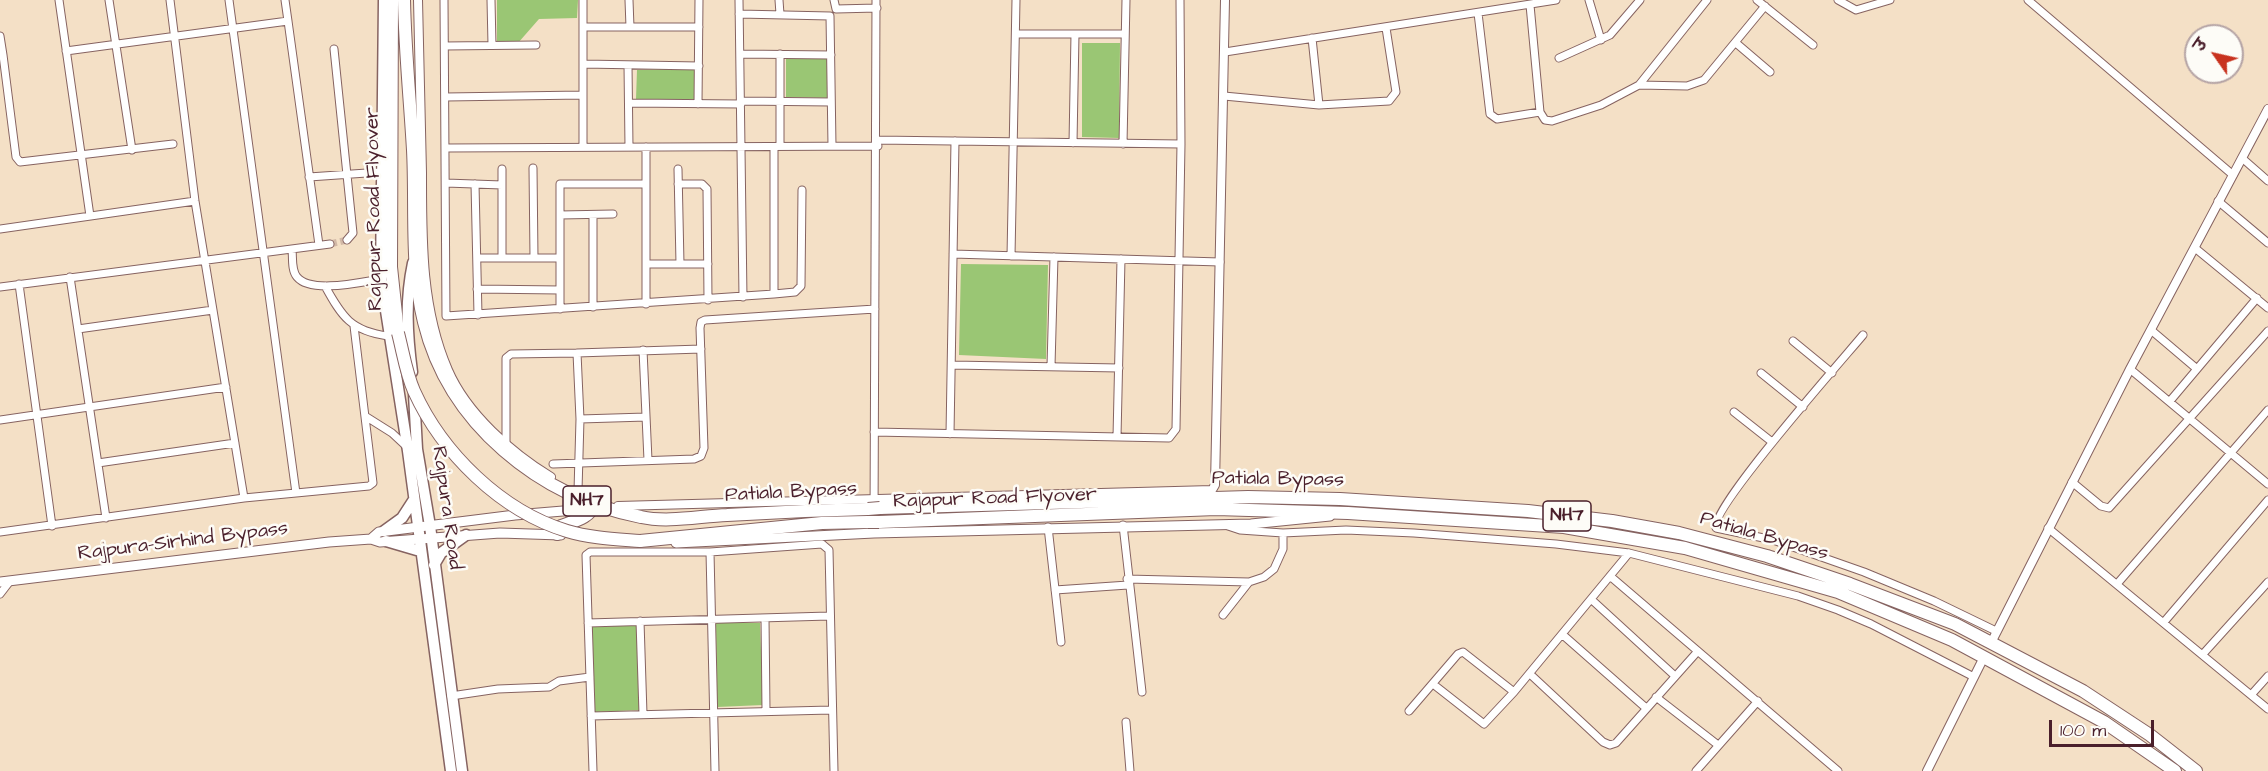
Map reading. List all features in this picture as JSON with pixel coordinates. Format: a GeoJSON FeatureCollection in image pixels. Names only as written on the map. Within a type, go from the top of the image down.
{"type":"FeatureCollection","features":[{"type":"Feature","properties":{"kind":"highway","name":"Rajapur Road Flyover"},"geometry":{"type":"LineString","coordinates":[[392,0],[391,267],[398,333],[413,389],[426,414],[449,447],[492,489],[516,506],[566,530],[601,538],[640,541],[822,524],[874,526],[1216,509],[1348,513]]}},
{"type":"Feature","properties":{"kind":"highway","name":"Rajpura Road"},"geometry":{"type":"LineString","coordinates":[[405,0],[405,50],[413,151],[418,291]]}},
{"type":"Feature","properties":{"kind":"highway","name":"Patiala Bypass"},"geometry":{"type":"LineString","coordinates":[[418,291],[433,354],[449,387],[470,418],[494,443],[530,471],[592,503],[643,518],[874,506],[1248,497],[1340,499],[1528,511],[1612,521],[1679,533],[1809,570],[1956,624],[2083,691],[2150,735],[2196,771]]}},
{"type":"Feature","properties":{"kind":"highway"},"geometry":{"type":"LineString","coordinates":[[557,534],[561,526],[583,518],[593,510],[592,503]]}},
{"type":"Feature","properties":{"kind":"highway","name":"Patiala Bypass"},"geometry":{"type":"LineString","coordinates":[[1348,513],[1564,527],[1685,548],[1828,589],[1952,640],[2007,667],[2104,722],[2175,771]]}},
{"type":"Feature","properties":{"kind":"main road","name":"Rajpura Road"},"geometry":{"type":"LineString","coordinates":[[384,0],[381,172],[382,299],[407,447],[451,771]]}},
{"type":"Feature","properties":{"kind":"main road","name":"Rajpura Road"},"geometry":{"type":"LineString","coordinates":[[416,250],[406,299],[407,339],[415,403],[417,449],[462,771]]}},
{"type":"Feature","properties":{"kind":"main road"},"geometry":{"type":"LineString","coordinates":[[413,501],[402,518],[385,536],[420,551]]}},
{"type":"Feature","properties":{"kind":"main road"},"geometry":{"type":"LineString","coordinates":[[430,532],[515,515],[575,510],[592,503]]}},
{"type":"Feature","properties":{"kind":"main road"},"geometry":{"type":"LineString","coordinates":[[430,532],[466,535],[500,532],[557,534],[644,544],[874,526],[1048,527],[1225,524],[1306,520],[1348,513]]}},
{"type":"Feature","properties":{"kind":"main road","name":"Rajpura-Sirhind Bypass"},"geometry":{"type":"LineString","coordinates":[[5,582],[430,532]]}},
{"type":"Feature","properties":{"kind":"main road"},"geometry":{"type":"LineString","coordinates":[[434,565],[441,553],[466,535]]}},
{"type":"Feature","properties":{"kind":"street"},"geometry":{"type":"LineString","coordinates":[[59,0],[90,216]]}},
{"type":"Feature","properties":{"kind":"street"},"geometry":{"type":"LineString","coordinates":[[109,0],[132,150]]}},
{"type":"Feature","properties":{"kind":"street"},"geometry":{"type":"LineString","coordinates":[[170,0],[195,201],[244,498]]}},
{"type":"Feature","properties":{"kind":"street"},"geometry":{"type":"LineString","coordinates":[[229,0],[296,493]]}},
{"type":"Feature","properties":{"kind":"street"},"geometry":{"type":"LineString","coordinates":[[285,0],[319,245]]}},
{"type":"Feature","properties":{"kind":"street"},"geometry":{"type":"LineString","coordinates":[[417,0],[423,260],[437,342],[449,372],[469,404],[506,443],[548,475],[578,491],[622,507],[874,506],[1208,492],[1215,485],[1225,0]]}},
{"type":"Feature","properties":{"kind":"street"},"geometry":{"type":"LineString","coordinates":[[444,0],[446,316]]}},
{"type":"Feature","properties":{"kind":"street"},"geometry":{"type":"LineString","coordinates":[[491,0],[492,45]]}},
{"type":"Feature","properties":{"kind":"street"},"geometry":{"type":"LineString","coordinates":[[583,0],[583,147]]}},
{"type":"Feature","properties":{"kind":"street"},"geometry":{"type":"LineString","coordinates":[[629,0],[630,27]]}},
{"type":"Feature","properties":{"kind":"street"},"geometry":{"type":"LineString","coordinates":[[698,104],[699,0]]}},
{"type":"Feature","properties":{"kind":"street"},"geometry":{"type":"LineString","coordinates":[[739,0],[743,297]]}},
{"type":"Feature","properties":{"kind":"street"},"geometry":{"type":"LineString","coordinates":[[779,0],[780,14]]}},
{"type":"Feature","properties":{"kind":"street"},"geometry":{"type":"LineString","coordinates":[[834,0],[836,9],[877,4],[874,526]]}},
{"type":"Feature","properties":{"kind":"street"},"geometry":{"type":"LineString","coordinates":[[1011,256],[1016,0]]}},
{"type":"Feature","properties":{"kind":"street"},"geometry":{"type":"LineString","coordinates":[[1123,144],[1126,0]]}},
{"type":"Feature","properties":{"kind":"street"},"geometry":{"type":"LineString","coordinates":[[874,432],[1168,438],[1176,429],[1181,144],[1180,0]]}},
{"type":"Feature","properties":{"kind":"street"},"geometry":{"type":"LineString","coordinates":[[1225,52],[1556,0]]}},
{"type":"Feature","properties":{"kind":"street"},"geometry":{"type":"LineString","coordinates":[[1589,0],[1601,40]]}},
{"type":"Feature","properties":{"kind":"street"},"geometry":{"type":"LineString","coordinates":[[1559,58],[1613,33],[1640,0]]}},
{"type":"Feature","properties":{"kind":"street"},"geometry":{"type":"LineString","coordinates":[[1530,5],[1540,112],[1545,120],[1552,122],[1601,105],[1639,85],[1707,0]]}},
{"type":"Feature","properties":{"kind":"street"},"geometry":{"type":"LineString","coordinates":[[1757,0],[1813,45]]}},
{"type":"Feature","properties":{"kind":"street"},"geometry":{"type":"LineString","coordinates":[[1838,0],[1856,10],[1890,0]]}},
{"type":"Feature","properties":{"kind":"street"},"geometry":{"type":"LineString","coordinates":[[2028,0],[2233,175]]}},
{"type":"Feature","properties":{"kind":"street"},"geometry":{"type":"LineString","coordinates":[[1639,85],[1695,85],[1709,76],[1765,6]]}},
{"type":"Feature","properties":{"kind":"street"},"geometry":{"type":"LineString","coordinates":[[1478,13],[1490,114],[1497,120],[1540,112]]}},
{"type":"Feature","properties":{"kind":"street"},"geometry":{"type":"LineString","coordinates":[[739,14],[830,16],[832,146]]}},
{"type":"Feature","properties":{"kind":"street"},"geometry":{"type":"LineString","coordinates":[[66,51],[288,21]]}},
{"type":"Feature","properties":{"kind":"street"},"geometry":{"type":"LineString","coordinates":[[583,27],[699,27]]}},
{"type":"Feature","properties":{"kind":"street"},"geometry":{"type":"LineString","coordinates":[[1224,96],[1319,105],[1389,101],[1394,98],[1396,92],[1386,28]]}},
{"type":"Feature","properties":{"kind":"street"},"geometry":{"type":"LineString","coordinates":[[1016,34],[1125,34]]}},
{"type":"Feature","properties":{"kind":"street"},"geometry":{"type":"LineString","coordinates":[[1073,143],[1075,34]]}},
{"type":"Feature","properties":{"kind":"street"},"geometry":{"type":"LineString","coordinates":[[0,36],[16,157],[20,162],[173,144]]}},
{"type":"Feature","properties":{"kind":"street"},"geometry":{"type":"LineString","coordinates":[[1312,38],[1319,105]]}},
{"type":"Feature","properties":{"kind":"street"},"geometry":{"type":"LineString","coordinates":[[1736,43],[1770,72]]}},
{"type":"Feature","properties":{"kind":"street"},"geometry":{"type":"LineString","coordinates":[[445,46],[536,45]]}},
{"type":"Feature","properties":{"kind":"street"},"geometry":{"type":"LineString","coordinates":[[334,49],[353,233],[347,240]]}},
{"type":"Feature","properties":{"kind":"street"},"geometry":{"type":"LineString","coordinates":[[740,54],[831,55]]}},
{"type":"Feature","properties":{"kind":"street"},"geometry":{"type":"LineString","coordinates":[[774,294],[780,54]]}},
{"type":"Feature","properties":{"kind":"street"},"geometry":{"type":"LineString","coordinates":[[583,64],[699,66]]}},
{"type":"Feature","properties":{"kind":"street"},"geometry":{"type":"LineString","coordinates":[[628,65],[629,147]]}},
{"type":"Feature","properties":{"kind":"street"},"geometry":{"type":"LineString","coordinates":[[446,97],[583,95]]}},
{"type":"Feature","properties":{"kind":"street"},"geometry":{"type":"LineString","coordinates":[[629,103],[831,102]]}},
{"type":"Feature","properties":{"kind":"street"},"geometry":{"type":"LineString","coordinates":[[1863,335],[1772,442],[1716,519],[1716,528],[1773,540],[1864,572],[1935,601],[1995,635],[2130,369],[2268,110]]}},
{"type":"Feature","properties":{"kind":"street"},"geometry":{"type":"LineString","coordinates":[[446,148],[777,147],[955,141],[1181,144]]}},
{"type":"Feature","properties":{"kind":"street"},"geometry":{"type":"LineString","coordinates":[[950,434],[955,141]]}},
{"type":"Feature","properties":{"kind":"street"},"geometry":{"type":"LineString","coordinates":[[646,147],[646,304]]}},
{"type":"Feature","properties":{"kind":"street"},"geometry":{"type":"LineString","coordinates":[[2242,158],[2268,181]]}},
{"type":"Feature","properties":{"kind":"street"},"geometry":{"type":"LineString","coordinates":[[533,168],[534,258]]}},
{"type":"Feature","properties":{"kind":"street"},"geometry":{"type":"LineString","coordinates":[[678,169],[680,264]]}},
{"type":"Feature","properties":{"kind":"street"},"geometry":{"type":"LineString","coordinates":[[502,170],[502,258]]}},
{"type":"Feature","properties":{"kind":"street"},"geometry":{"type":"LineString","coordinates":[[309,177],[381,172]]}},
{"type":"Feature","properties":{"kind":"street"},"geometry":{"type":"LineString","coordinates":[[446,183],[502,185]]}},
{"type":"Feature","properties":{"kind":"street"},"geometry":{"type":"LineString","coordinates":[[475,184],[478,315]]}},
{"type":"Feature","properties":{"kind":"street"},"geometry":{"type":"LineString","coordinates":[[560,309],[560,184],[646,184]]}},
{"type":"Feature","properties":{"kind":"street"},"geometry":{"type":"LineString","coordinates":[[678,184],[702,184],[707,189],[708,300]]}},
{"type":"Feature","properties":{"kind":"street"},"geometry":{"type":"LineString","coordinates":[[433,319],[446,316],[593,308],[795,292],[801,286],[802,190]]}},
{"type":"Feature","properties":{"kind":"street"},"geometry":{"type":"LineString","coordinates":[[0,229],[195,201]]}},
{"type":"Feature","properties":{"kind":"street"},"geometry":{"type":"LineString","coordinates":[[2218,201],[2268,243]]}},
{"type":"Feature","properties":{"kind":"street"},"geometry":{"type":"LineString","coordinates":[[593,214],[593,308]]}},
{"type":"Feature","properties":{"kind":"street"},"geometry":{"type":"LineString","coordinates":[[560,215],[614,214]]}},
{"type":"Feature","properties":{"kind":"street"},"geometry":{"type":"LineString","coordinates":[[0,286],[330,244]]}},
{"type":"Feature","properties":{"kind":"street"},"geometry":{"type":"LineString","coordinates":[[2195,248],[2268,308]]}},
{"type":"Feature","properties":{"kind":"street"},"geometry":{"type":"LineString","coordinates":[[292,249],[297,277],[325,286],[381,279]]}},
{"type":"Feature","properties":{"kind":"street"},"geometry":{"type":"LineString","coordinates":[[953,254],[1220,262]]}},
{"type":"Feature","properties":{"kind":"street"},"geometry":{"type":"LineString","coordinates":[[1051,366],[1054,257]]}},
{"type":"Feature","properties":{"kind":"street"},"geometry":{"type":"LineString","coordinates":[[477,258],[560,258]]}},
{"type":"Feature","properties":{"kind":"street"},"geometry":{"type":"LineString","coordinates":[[1117,437],[1122,259]]}},
{"type":"Feature","properties":{"kind":"street"},"geometry":{"type":"LineString","coordinates":[[646,264],[708,264]]}},
{"type":"Feature","properties":{"kind":"street"},"geometry":{"type":"LineString","coordinates":[[70,277],[106,518]]}},
{"type":"Feature","properties":{"kind":"street"},"geometry":{"type":"LineString","coordinates":[[19,284],[52,526]]}},
{"type":"Feature","properties":{"kind":"street"},"geometry":{"type":"LineString","coordinates":[[325,286],[344,318],[354,326],[388,336]]}},
{"type":"Feature","properties":{"kind":"street"},"geometry":{"type":"LineString","coordinates":[[477,289],[560,290]]}},
{"type":"Feature","properties":{"kind":"street"},"geometry":{"type":"LineString","coordinates":[[2170,401],[2257,298]]}},
{"type":"Feature","properties":{"kind":"street"},"geometry":{"type":"LineString","coordinates":[[553,464],[694,459],[703,453],[701,322],[705,320],[875,309]]}},
{"type":"Feature","properties":{"kind":"street"},"geometry":{"type":"LineString","coordinates":[[78,329],[213,310]]}},
{"type":"Feature","properties":{"kind":"street"},"geometry":{"type":"LineString","coordinates":[[0,532],[244,498],[369,486],[373,483],[354,326]]}},
{"type":"Feature","properties":{"kind":"street"},"geometry":{"type":"LineString","coordinates":[[2151,330],[2197,369]]}},
{"type":"Feature","properties":{"kind":"street"},"geometry":{"type":"LineString","coordinates":[[2072,482],[2101,506],[2109,508],[2268,331]]}},
{"type":"Feature","properties":{"kind":"street"},"geometry":{"type":"LineString","coordinates":[[1793,341],[1832,373]]}},
{"type":"Feature","properties":{"kind":"street"},"geometry":{"type":"LineString","coordinates":[[506,443],[506,358],[511,354],[701,349]]}},
{"type":"Feature","properties":{"kind":"street"},"geometry":{"type":"LineString","coordinates":[[643,350],[648,460]]}},
{"type":"Feature","properties":{"kind":"street"},"geometry":{"type":"LineString","coordinates":[[577,353],[580,419],[578,491]]}},
{"type":"Feature","properties":{"kind":"street"},"geometry":{"type":"LineString","coordinates":[[952,364],[1119,368]]}},
{"type":"Feature","properties":{"kind":"street"},"geometry":{"type":"LineString","coordinates":[[2130,369],[2268,484]]}},
{"type":"Feature","properties":{"kind":"street"},"geometry":{"type":"LineString","coordinates":[[1761,373],[1803,407]]}},
{"type":"Feature","properties":{"kind":"street"},"geometry":{"type":"LineString","coordinates":[[0,420],[226,387]]}},
{"type":"Feature","properties":{"kind":"street"},"geometry":{"type":"LineString","coordinates":[[2117,584],[2268,410]]}},
{"type":"Feature","properties":{"kind":"street"},"geometry":{"type":"LineString","coordinates":[[1734,412],[1772,442]]}},
{"type":"Feature","properties":{"kind":"street"},"geometry":{"type":"LineString","coordinates":[[365,416],[392,433],[407,447]]}},
{"type":"Feature","properties":{"kind":"street"},"geometry":{"type":"LineString","coordinates":[[580,419],[646,417]]}},
{"type":"Feature","properties":{"kind":"street"},"geometry":{"type":"LineString","coordinates":[[98,463],[235,443]]}},
{"type":"Feature","properties":{"kind":"street"},"geometry":{"type":"LineString","coordinates":[[2164,622],[2268,500]]}},
{"type":"Feature","properties":{"kind":"street"},"geometry":{"type":"LineString","coordinates":[[1225,524],[1240,530],[1283,533],[1346,530],[1413,533],[1556,544],[1629,553],[1753,584],[1838,610],[1974,677]]}},
{"type":"Feature","properties":{"kind":"street"},"geometry":{"type":"LineString","coordinates":[[1123,525],[1142,692]]}},
{"type":"Feature","properties":{"kind":"street"},"geometry":{"type":"LineString","coordinates":[[1048,527],[1061,642]]}},
{"type":"Feature","properties":{"kind":"street"},"geometry":{"type":"LineString","coordinates":[[2048,528],[2268,710]]}},
{"type":"Feature","properties":{"kind":"street"},"geometry":{"type":"LineString","coordinates":[[1055,590],[1128,582],[1249,582],[1264,577],[1274,569],[1283,549],[1283,533]]}},
{"type":"Feature","properties":{"kind":"street"},"geometry":{"type":"LineString","coordinates":[[593,771],[585,559],[590,552],[710,552],[822,544],[829,550],[834,771]]}},
{"type":"Feature","properties":{"kind":"street"},"geometry":{"type":"LineString","coordinates":[[710,552],[715,771]]}},
{"type":"Feature","properties":{"kind":"street"},"geometry":{"type":"LineString","coordinates":[[1433,684],[1484,724],[1530,674],[1629,553]]}},
{"type":"Feature","properties":{"kind":"street"},"geometry":{"type":"LineString","coordinates":[[1610,576],[1838,771]]}},
{"type":"Feature","properties":{"kind":"street"},"geometry":{"type":"LineString","coordinates":[[0,594],[5,582]]}},
{"type":"Feature","properties":{"kind":"street"},"geometry":{"type":"LineString","coordinates":[[1223,615],[1249,582]]}},
{"type":"Feature","properties":{"kind":"street"},"geometry":{"type":"LineString","coordinates":[[2203,654],[2268,582]]}},
{"type":"Feature","properties":{"kind":"street"},"geometry":{"type":"LineString","coordinates":[[1592,600],[1675,676]]}},
{"type":"Feature","properties":{"kind":"street"},"geometry":{"type":"LineString","coordinates":[[588,623],[829,616]]}},
{"type":"Feature","properties":{"kind":"street"},"geometry":{"type":"LineString","coordinates":[[765,618],[766,710]]}},
{"type":"Feature","properties":{"kind":"street"},"geometry":{"type":"LineString","coordinates":[[640,621],[643,714]]}},
{"type":"Feature","properties":{"kind":"street"},"geometry":{"type":"LineString","coordinates":[[1563,635],[1646,708]]}},
{"type":"Feature","properties":{"kind":"street"},"geometry":{"type":"LineString","coordinates":[[1530,674],[1603,742],[1610,745],[1616,743],[1698,651]]}},
{"type":"Feature","properties":{"kind":"street"},"geometry":{"type":"LineString","coordinates":[[1409,711],[1462,652],[1514,692]]}},
{"type":"Feature","properties":{"kind":"street"},"geometry":{"type":"LineString","coordinates":[[1927,771],[1981,663]]}},
{"type":"Feature","properties":{"kind":"street"},"geometry":{"type":"LineString","coordinates":[[2251,695],[2268,676]]}},
{"type":"Feature","properties":{"kind":"street"},"geometry":{"type":"LineString","coordinates":[[451,696],[498,688],[549,687],[559,681],[590,677]]}},
{"type":"Feature","properties":{"kind":"street"},"geometry":{"type":"LineString","coordinates":[[1656,697],[1718,746]]}},
{"type":"Feature","properties":{"kind":"street"},"geometry":{"type":"LineString","coordinates":[[1696,771],[1758,701]]}},
{"type":"Feature","properties":{"kind":"street"},"geometry":{"type":"LineString","coordinates":[[591,716],[713,711],[831,710]]}},
{"type":"Feature","properties":{"kind":"street"},"geometry":{"type":"LineString","coordinates":[[1126,722],[1130,771]]}},
{"type":"Feature","properties":{"kind":"green space"},"geometry":{"type":"Polygon","coordinates":[[[497,0],[578,0],[577,18],[539,19],[518,43],[497,43],[497,0]]]}},
{"type":"Feature","properties":{"kind":"green space"},"geometry":{"type":"Polygon","coordinates":[[[1082,43],[1120,43],[1119,138],[1082,137],[1082,43]]]}},
{"type":"Feature","properties":{"kind":"green space"},"geometry":{"type":"Polygon","coordinates":[[[786,59],[828,59],[828,98],[786,97],[786,59]]]}},
{"type":"Feature","properties":{"kind":"green space"},"geometry":{"type":"Polygon","coordinates":[[[697,68],[697,99],[636,99],[637,70],[697,68]]]}},
{"type":"Feature","properties":{"kind":"green space"},"geometry":{"type":"Polygon","coordinates":[[[961,264],[1048,265],[1046,359],[959,355],[961,264]]]}},
{"type":"Feature","properties":{"kind":"green space"},"geometry":{"type":"Polygon","coordinates":[[[716,623],[760,623],[763,705],[717,707],[716,623]]]}},
{"type":"Feature","properties":{"kind":"green space"},"geometry":{"type":"Polygon","coordinates":[[[638,625],[640,710],[595,712],[592,627],[638,625]]]}},
{"type":"Feature","properties":{"kind":"tunnel"},"geometry":{"type":"LineString","coordinates":[[330,244],[347,240]]}}]}
